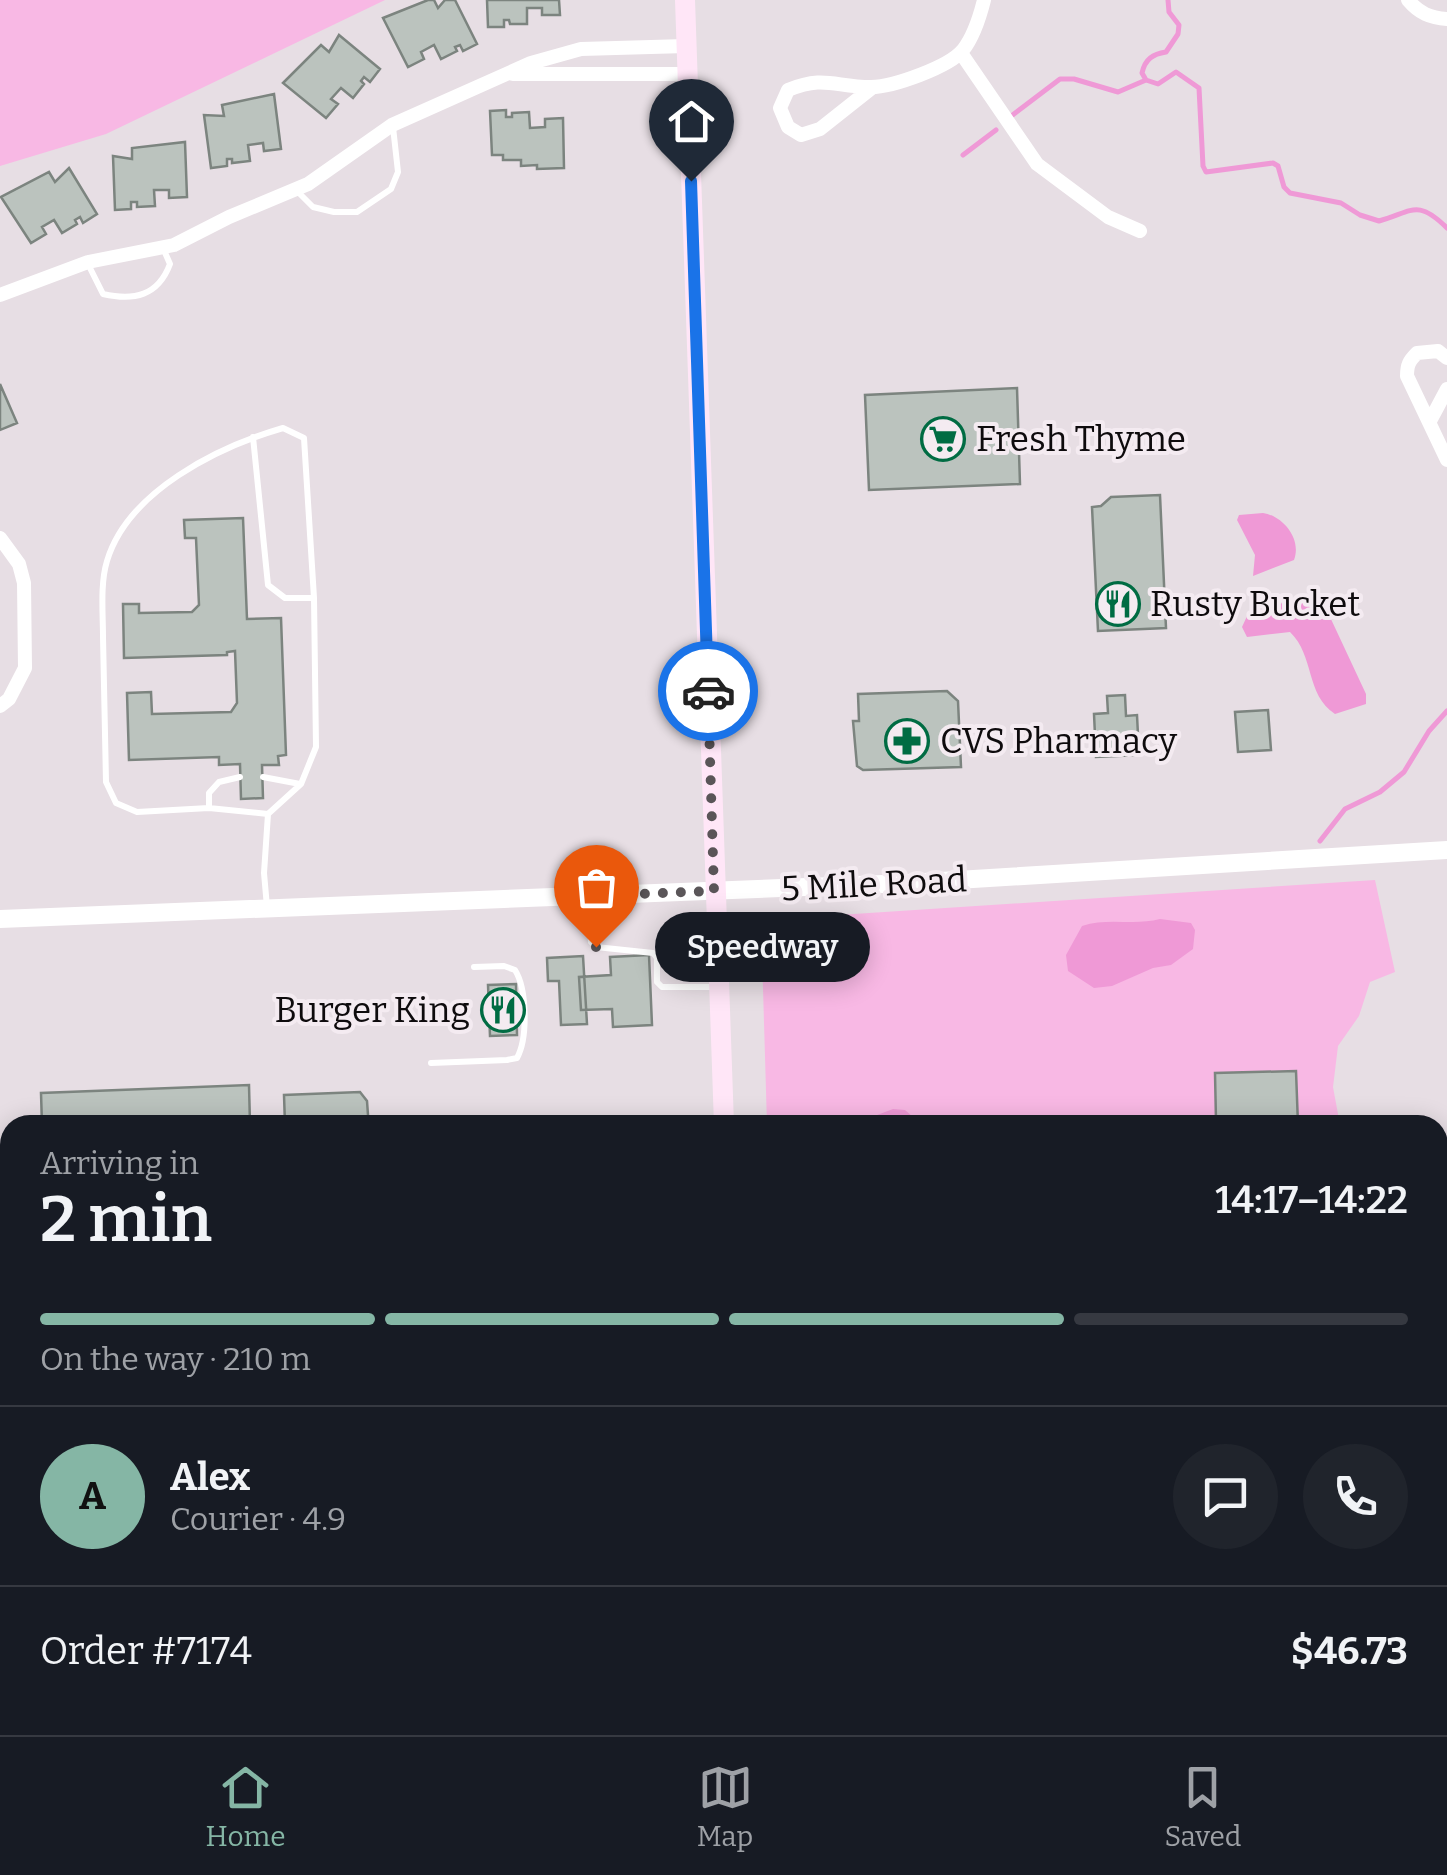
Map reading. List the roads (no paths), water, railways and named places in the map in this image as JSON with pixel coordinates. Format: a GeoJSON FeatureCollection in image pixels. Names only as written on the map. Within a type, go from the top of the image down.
{"type":"FeatureCollection","features":[{"type":"Feature","properties":{"kind":"main road"},"geometry":{"type":"LineString","coordinates":[[684,0],[724,1115]]}},
{"type":"Feature","properties":{"kind":"street"},"geometry":{"type":"LineString","coordinates":[[873,87],[820,129],[801,135],[788,127],[780,108],[788,90],[813,80],[873,87],[901,82],[961,53],[972,36],[984,0]]}},
{"type":"Feature","properties":{"kind":"street"},"geometry":{"type":"LineString","coordinates":[[1408,0],[1416,10],[1447,19]]}},
{"type":"Feature","properties":{"kind":"street"},"geometry":{"type":"LineString","coordinates":[[0,294],[88,262],[163,248],[308,184],[392,125],[530,62],[581,49],[686,46]]}},
{"type":"Feature","properties":{"kind":"street"},"geometry":{"type":"LineString","coordinates":[[961,53],[1037,164],[1108,217],[1140,232]]}},
{"type":"Feature","properties":{"kind":"street"},"geometry":{"type":"LineString","coordinates":[[502,74],[686,74]]}},
{"type":"Feature","properties":{"kind":"street"},"geometry":{"type":"LineString","coordinates":[[1447,358],[1438,351],[1417,353],[1408,361],[1407,376],[1447,460]]}},
{"type":"Feature","properties":{"kind":"street"},"geometry":{"type":"LineString","coordinates":[[1430,421],[1447,389]]}},
{"type":"Feature","properties":{"kind":"street"},"geometry":{"type":"LineString","coordinates":[[0,538],[19,564],[24,583],[26,668],[0,706]]}},
{"type":"Feature","properties":{"kind":"street","name":"5 Mile Road"},"geometry":{"type":"LineString","coordinates":[[0,919],[1093,873],[1447,850]]}},
{"type":"Feature","properties":{"kind":"lane"},"geometry":{"type":"LineString","coordinates":[[295,189],[314,207],[357,212],[391,188],[398,172],[392,125]]}},
{"type":"Feature","properties":{"kind":"lane"},"geometry":{"type":"LineString","coordinates":[[88,262],[103,294],[138,298],[155,289],[165,277],[170,264],[163,248]]}},
{"type":"Feature","properties":{"kind":"lane"},"geometry":{"type":"LineString","coordinates":[[267,908],[264,873],[268,814],[302,784],[316,747],[314,598],[304,438],[283,428],[253,437],[188,469],[138,506],[107,560],[103,595],[106,782],[116,803],[138,812],[209,808],[268,814]]}},
{"type":"Feature","properties":{"kind":"lane"},"geometry":{"type":"LineString","coordinates":[[253,437],[268,585],[285,598],[314,598]]}},
{"type":"Feature","properties":{"kind":"lane"},"geometry":{"type":"LineString","coordinates":[[209,808],[209,793],[220,782],[240,777]]}},
{"type":"Feature","properties":{"kind":"lane"},"geometry":{"type":"LineString","coordinates":[[262,778],[302,784]]}},
{"type":"Feature","properties":{"kind":"lane"},"geometry":{"type":"LineString","coordinates":[[590,896],[591,942],[596,947],[654,953],[657,982],[662,987],[719,987]]}},
{"type":"Feature","properties":{"kind":"lane"},"geometry":{"type":"LineString","coordinates":[[431,1063],[507,1060],[518,1058],[523,1047],[522,980],[515,970],[504,966],[474,967]]}},
{"type":"Feature","properties":{"kind":"waterway"},"geometry":{"type":"LineString","coordinates":[[1146,80],[1142,73],[1147,61],[1166,52],[1178,34],[1179,25],[1169,12],[1168,0]]}},
{"type":"Feature","properties":{"kind":"waterway"},"geometry":{"type":"LineString","coordinates":[[1010,117],[1060,79],[1074,79],[1118,92],[1146,80],[1158,84],[1176,72],[1199,88],[1206,172],[1273,163],[1290,193],[1341,203],[1379,221],[1421,210],[1447,228]]}},
{"type":"Feature","properties":{"kind":"waterway"},"geometry":{"type":"LineString","coordinates":[[963,155],[996,130]]}},
{"type":"Feature","properties":{"kind":"waterway"},"geometry":{"type":"LineString","coordinates":[[1320,841],[1345,809],[1380,792],[1404,772],[1429,731],[1447,711]]}},
{"type":"Feature","properties":{"kind":"place","name":"Fresh Thyme"},"geometry":{"type":"Point","coordinates":[943,439]}},
{"type":"Feature","properties":{"kind":"place","name":"Rusty Bucket"},"geometry":{"type":"Point","coordinates":[1118,604]}},
{"type":"Feature","properties":{"kind":"place","name":"CVS Pharmacy"},"geometry":{"type":"Point","coordinates":[907,741]}},
{"type":"Feature","properties":{"kind":"place","name":"Speedway"},"geometry":{"type":"Point","coordinates":[596,947]}},
{"type":"Feature","properties":{"kind":"place","name":"Burger King"},"geometry":{"type":"Point","coordinates":[503,1010]}}]}
